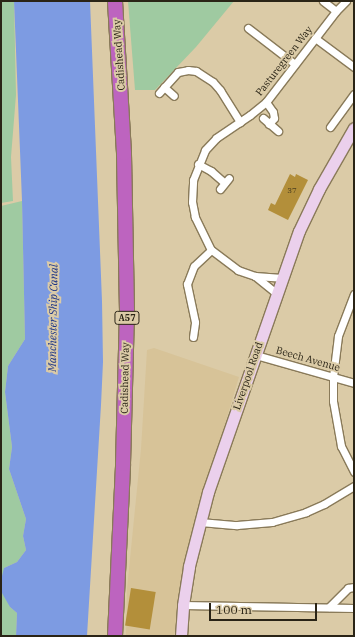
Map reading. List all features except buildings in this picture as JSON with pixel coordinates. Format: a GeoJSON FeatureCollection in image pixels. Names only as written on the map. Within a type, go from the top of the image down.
{"type":"FeatureCollection","features":[{"type":"Feature","properties":{"kind":"highway","name":"Cadishead Way"},"geometry":{"type":"LineString","coordinates":[[115,1],[124,153],[127,311],[123,464],[115,636]]}},
{"type":"Feature","properties":{"kind":"main road","name":"Liverpool Road"},"geometry":{"type":"LineString","coordinates":[[181,636],[183,605],[189,566],[208,492],[276,293],[299,231],[316,196],[354,128]]}},
{"type":"Feature","properties":{"kind":"street"},"geometry":{"type":"LineString","coordinates":[[323,1],[336,10]]}},
{"type":"Feature","properties":{"kind":"street","name":"Pasturegreen Way"},"geometry":{"type":"LineString","coordinates":[[282,278],[254,276],[238,270],[211,250],[195,217],[192,202],[193,180],[198,164],[205,150],[216,138],[266,102],[336,10],[346,1]]}},
{"type":"Feature","properties":{"kind":"street"},"geometry":{"type":"LineString","coordinates":[[248,28],[295,64]]}},
{"type":"Feature","properties":{"kind":"street"},"geometry":{"type":"LineString","coordinates":[[256,44],[260,37]]}},
{"type":"Feature","properties":{"kind":"street"},"geometry":{"type":"LineString","coordinates":[[315,38],[354,67]]}},
{"type":"Feature","properties":{"kind":"street"},"geometry":{"type":"LineString","coordinates":[[174,96],[162,90],[178,72],[187,67],[213,82],[220,90],[240,122]]}},
{"type":"Feature","properties":{"kind":"street"},"geometry":{"type":"LineString","coordinates":[[330,127],[354,94]]}},
{"type":"Feature","properties":{"kind":"street"},"geometry":{"type":"LineString","coordinates":[[266,102],[273,112],[274,118],[269,124]]}},
{"type":"Feature","properties":{"kind":"street"},"geometry":{"type":"LineString","coordinates":[[263,118],[278,131]]}},
{"type":"Feature","properties":{"kind":"street"},"geometry":{"type":"LineString","coordinates":[[198,164],[227,180],[220,190]]}},
{"type":"Feature","properties":{"kind":"street"},"geometry":{"type":"LineString","coordinates":[[193,337],[199,329],[187,284],[194,266],[211,250]]}},
{"type":"Feature","properties":{"kind":"street","name":"Pasturegreen Way"},"geometry":{"type":"LineString","coordinates":[[254,276],[276,293]]}},
{"type":"Feature","properties":{"kind":"street"},"geometry":{"type":"LineString","coordinates":[[354,294],[338,336],[333,377],[333,401],[341,446],[354,472]]}},
{"type":"Feature","properties":{"kind":"street","name":"Beech Avenue"},"geometry":{"type":"LineString","coordinates":[[256,355],[354,383]]}},
{"type":"Feature","properties":{"kind":"street"},"geometry":{"type":"LineString","coordinates":[[200,522],[237,525],[272,522],[324,504],[354,486]]}},
{"type":"Feature","properties":{"kind":"street"},"geometry":{"type":"LineString","coordinates":[[329,607],[348,588],[354,587]]}},
{"type":"Feature","properties":{"kind":"street"},"geometry":{"type":"LineString","coordinates":[[183,605],[354,608]]}},
{"type":"Feature","properties":{"kind":"shaded area"},"geometry":{"type":"Polygon","coordinates":[[[154,348],[239,377],[195,524],[174,636],[126,636],[127,589],[141,449],[147,350],[154,348]]]}},
{"type":"Feature","properties":{"kind":"green space"},"geometry":{"type":"Polygon","coordinates":[[[1,1],[14,1],[16,95],[11,157],[13,201],[1,203],[1,1]]]}},
{"type":"Feature","properties":{"kind":"green space"},"geometry":{"type":"Polygon","coordinates":[[[128,1],[234,1],[196,47],[155,90],[135,90],[128,1]]]}},
{"type":"Feature","properties":{"kind":"green space"},"geometry":{"type":"Polygon","coordinates":[[[22,201],[25,339],[8,366],[5,392],[12,447],[9,469],[26,519],[23,536],[26,550],[17,562],[4,568],[10,607],[17,613],[16,636],[1,636],[1,206],[22,201]]]}},
{"type":"Feature","properties":{"kind":"water","name":"Manchester Ship Canal"},"geometry":{"type":"Polygon","coordinates":[[[14,1],[90,1],[103,362],[87,636],[16,636],[17,613],[10,607],[2,593],[1,580],[4,568],[17,562],[26,550],[23,536],[26,519],[9,469],[12,447],[5,392],[8,366],[25,339],[22,201],[14,1]]]}}]}
